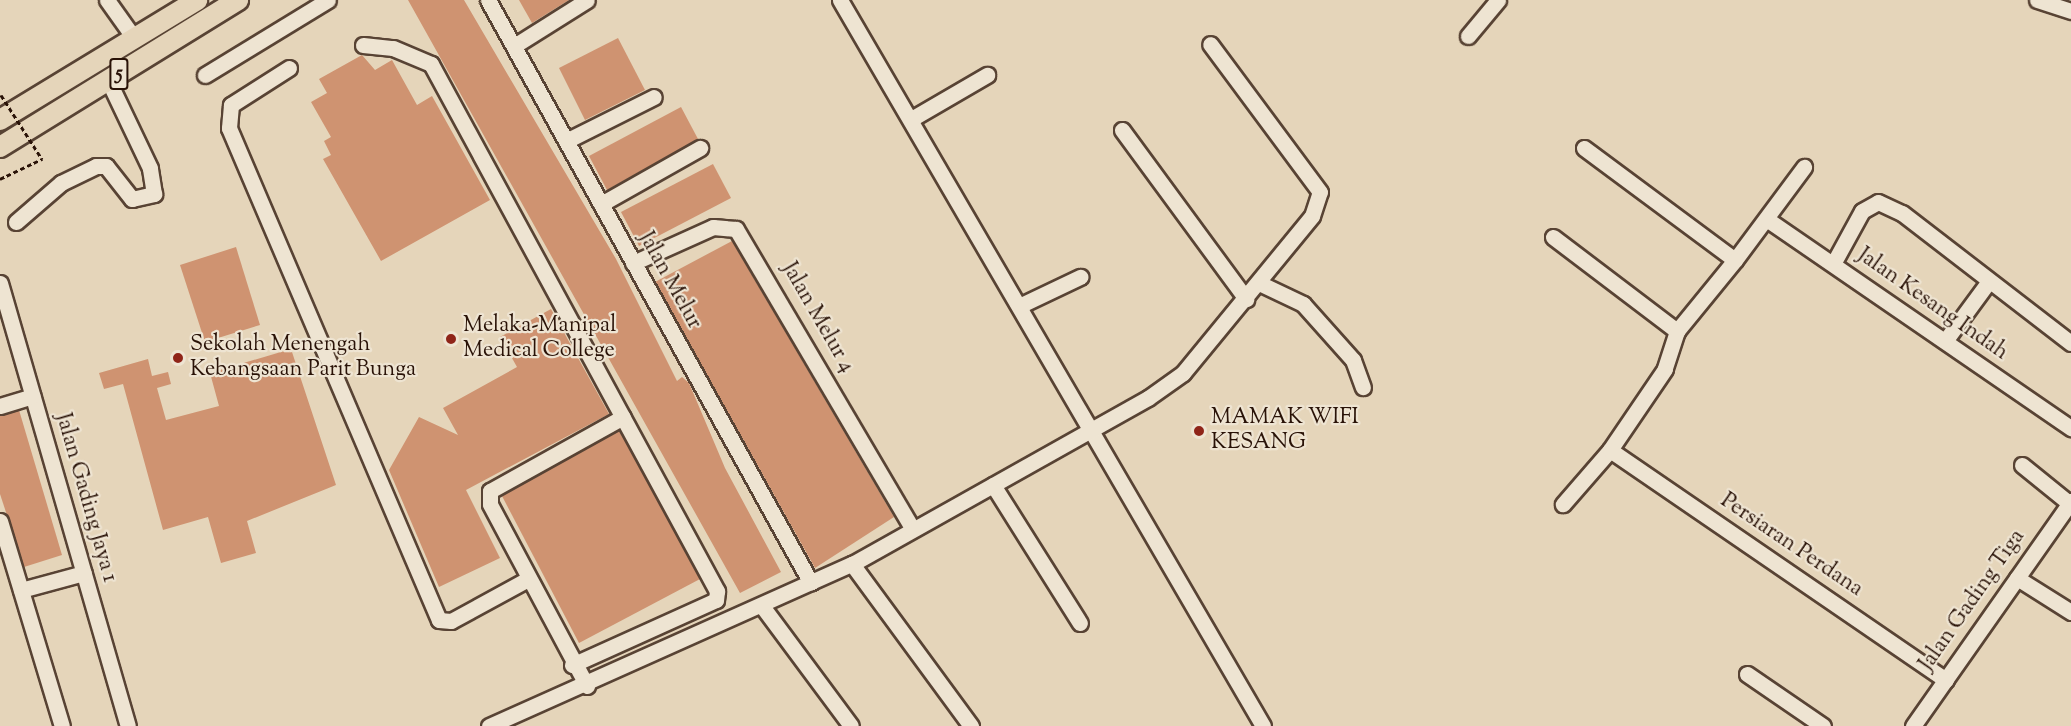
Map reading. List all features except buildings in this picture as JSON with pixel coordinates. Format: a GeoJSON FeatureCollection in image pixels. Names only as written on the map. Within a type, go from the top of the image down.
{"type":"FeatureCollection","features":[{"type":"Feature","properties":{"kind":"main road","name":"5"},"geometry":{"type":"LineString","coordinates":[[0,120],[196,0]]}},
{"type":"Feature","properties":{"kind":"main road","name":"5"},"geometry":{"type":"LineString","coordinates":[[0,147],[238,0]]}},
{"type":"Feature","properties":{"kind":"street"},"geometry":{"type":"LineString","coordinates":[[107,0],[134,38]]}},
{"type":"Feature","properties":{"kind":"street"},"geometry":{"type":"LineString","coordinates":[[205,75],[328,0]]}},
{"type":"Feature","properties":{"kind":"street","name":"Jalan Melur"},"geometry":{"type":"LineString","coordinates":[[488,0],[811,583]]}},
{"type":"Feature","properties":{"kind":"street"},"geometry":{"type":"LineString","coordinates":[[514,46],[587,0]]}},
{"type":"Feature","properties":{"kind":"street"},"geometry":{"type":"LineString","coordinates":[[840,0],[913,118],[1019,306],[1263,726]]}},
{"type":"Feature","properties":{"kind":"street"},"geometry":{"type":"LineString","coordinates":[[1468,36],[1498,0]]}},
{"type":"Feature","properties":{"kind":"street"},"geometry":{"type":"LineString","coordinates":[[2037,0],[2071,11]]}},
{"type":"Feature","properties":{"kind":"street"},"geometry":{"type":"LineString","coordinates":[[489,726],[586,686],[852,564],[912,528],[1092,431],[1183,373],[1312,216],[1320,192],[1309,171],[1210,44]]}},
{"type":"Feature","properties":{"kind":"street"},"geometry":{"type":"LineString","coordinates":[[363,45],[393,48],[431,63],[718,596],[572,664]]}},
{"type":"Feature","properties":{"kind":"street"},"geometry":{"type":"LineString","coordinates":[[289,68],[231,105],[229,128],[439,620],[451,621],[528,579]]}},
{"type":"Feature","properties":{"kind":"street"},"geometry":{"type":"LineString","coordinates":[[913,118],[987,75]]}},
{"type":"Feature","properties":{"kind":"street"},"geometry":{"type":"LineString","coordinates":[[16,222],[62,183],[96,166],[106,166],[132,199],[154,194],[150,168],[108,80]]}},
{"type":"Feature","properties":{"kind":"street"},"geometry":{"type":"LineString","coordinates":[[566,141],[654,97]]}},
{"type":"Feature","properties":{"kind":"street"},"geometry":{"type":"LineString","coordinates":[[1122,130],[1246,299]]}},
{"type":"Feature","properties":{"kind":"street"},"geometry":{"type":"LineString","coordinates":[[601,204],[700,148]]}},
{"type":"Feature","properties":{"kind":"street"},"geometry":{"type":"LineString","coordinates":[[1584,148],[1735,260]]}},
{"type":"Feature","properties":{"kind":"street"},"geometry":{"type":"LineString","coordinates":[[1563,504],[1610,450],[1665,369],[1677,331],[1768,220],[1804,167]]}},
{"type":"Feature","properties":{"kind":"street"},"geometry":{"type":"LineString","coordinates":[[1833,264],[1862,211],[1878,202],[1902,213],[2071,343]]}},
{"type":"Feature","properties":{"kind":"street","name":"Jalan Kesang Indah"},"geometry":{"type":"LineString","coordinates":[[1768,220],[2071,428]]}},
{"type":"Feature","properties":{"kind":"street","name":"Jalan Melur 4"},"geometry":{"type":"LineString","coordinates":[[633,263],[713,227],[736,229],[912,528]]}},
{"type":"Feature","properties":{"kind":"street"},"geometry":{"type":"LineString","coordinates":[[1553,237],[1677,331]]}},
{"type":"Feature","properties":{"kind":"street"},"geometry":{"type":"LineString","coordinates":[[1019,306],[1080,277]]}},
{"type":"Feature","properties":{"kind":"street"},"geometry":{"type":"LineString","coordinates":[[1945,341],[1989,281]]}},
{"type":"Feature","properties":{"kind":"street","name":"Jalan Gading Jaya 1"},"geometry":{"type":"LineString","coordinates":[[0,283],[128,726]]}},
{"type":"Feature","properties":{"kind":"street"},"geometry":{"type":"LineString","coordinates":[[1259,283],[1303,304],[1353,360],[1363,387]]}},
{"type":"Feature","properties":{"kind":"street"},"geometry":{"type":"LineString","coordinates":[[0,406],[32,396]]}},
{"type":"Feature","properties":{"kind":"street"},"geometry":{"type":"LineString","coordinates":[[586,686],[572,664],[490,504],[490,491],[623,417]]}},
{"type":"Feature","properties":{"kind":"street","name":"Persiaran Perdana"},"geometry":{"type":"LineString","coordinates":[[1610,450],[1946,680]]}},
{"type":"Feature","properties":{"kind":"street"},"geometry":{"type":"LineString","coordinates":[[2022,465],[2070,502]]}},
{"type":"Feature","properties":{"kind":"street"},"geometry":{"type":"LineString","coordinates":[[993,485],[1080,623]]}},
{"type":"Feature","properties":{"kind":"street","name":"Jalan Gading Tiga"},"geometry":{"type":"LineString","coordinates":[[1912,726],[2070,502]]}},
{"type":"Feature","properties":{"kind":"street"},"geometry":{"type":"LineString","coordinates":[[0,521],[62,726]]}},
{"type":"Feature","properties":{"kind":"street"},"geometry":{"type":"LineString","coordinates":[[852,564],[971,726]]}},
{"type":"Feature","properties":{"kind":"street"},"geometry":{"type":"LineString","coordinates":[[21,590],[84,573]]}},
{"type":"Feature","properties":{"kind":"street"},"geometry":{"type":"LineString","coordinates":[[2017,578],[2071,612]]}},
{"type":"Feature","properties":{"kind":"street"},"geometry":{"type":"LineString","coordinates":[[762,606],[851,726]]}},
{"type":"Feature","properties":{"kind":"street"},"geometry":{"type":"LineString","coordinates":[[1747,674],[1823,726]]}},
{"type":"Feature","properties":{"kind":"path"},"geometry":{"type":"LineString","coordinates":[[0,179],[42,159],[1,96]]}},
{"type":"Feature","properties":{"kind":"place","name":"Melaka-Manipal Medical College"},"geometry":{"type":"Point","coordinates":[451,339]}},
{"type":"Feature","properties":{"kind":"place","name":"Sekolah Menengah Kebangsaan Parit Bunga"},"geometry":{"type":"Point","coordinates":[178,358]}},
{"type":"Feature","properties":{"kind":"place","name":"MAMAK WIFI KESANG"},"geometry":{"type":"Point","coordinates":[1199,431]}}]}
